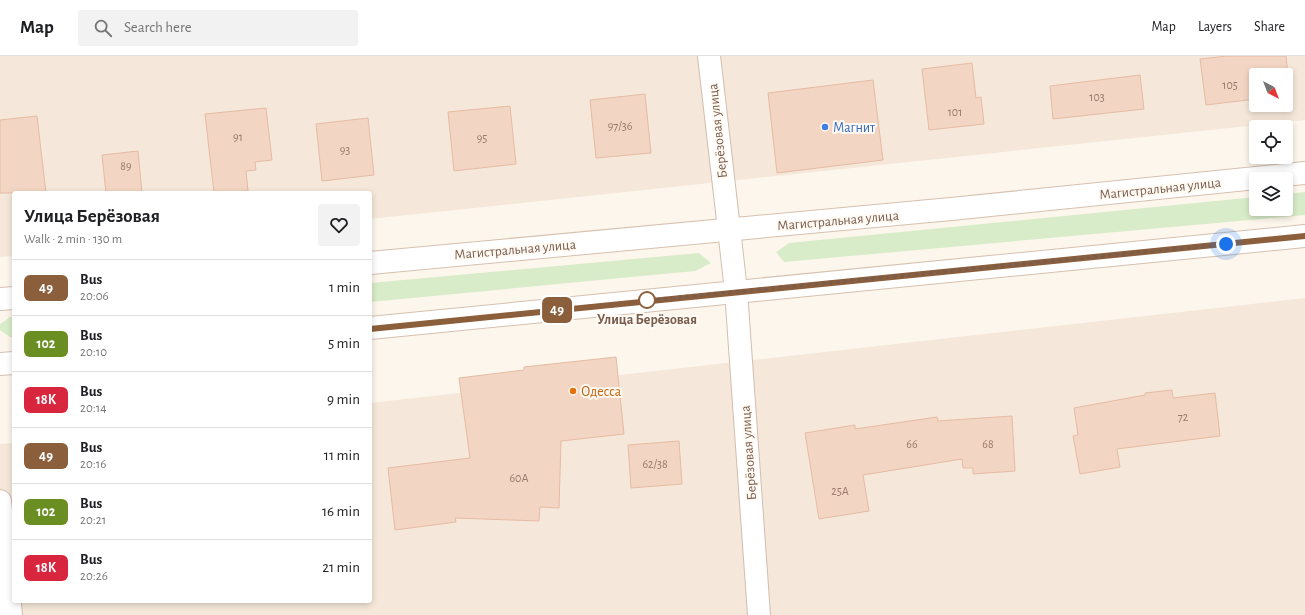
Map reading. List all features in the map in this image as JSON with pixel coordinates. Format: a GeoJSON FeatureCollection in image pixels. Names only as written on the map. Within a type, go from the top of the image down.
{"type":"FeatureCollection","features":[{"type":"Feature","properties":{"kind":"main road","name":"Берёзовая улица"},"geometry":{"type":"LineString","coordinates":[[709,56],[736,291],[759,615]]}},
{"type":"Feature","properties":{"kind":"main road","name":"Магистральная улица"},"geometry":{"type":"LineString","coordinates":[[372,263],[951,209],[1305,173]]}},
{"type":"Feature","properties":{"kind":"main road"},"geometry":{"type":"LineString","coordinates":[[372,328],[1305,236]]}},
{"type":"Feature","properties":{"kind":"main road"},"geometry":{"type":"LineString","coordinates":[[0,299],[12,298]]}},
{"type":"Feature","properties":{"kind":"main road"},"geometry":{"type":"LineString","coordinates":[[0,364],[12,363]]}},
{"type":"Feature","properties":{"kind":"main road"},"geometry":{"type":"LineString","coordinates":[[0,501],[11,615]]}},
{"type":"Feature","properties":{"kind":"shaded area"},"geometry":{"type":"Polygon","coordinates":[[[0,56],[1305,56],[1305,120],[1293,121],[1293,120],[1249,120],[1249,126],[372,219],[372,191],[12,191],[12,256],[0,257],[0,56]]]}},
{"type":"Feature","properties":{"kind":"shaded area"},"geometry":{"type":"Polygon","coordinates":[[[1305,298],[1305,615],[0,615],[0,444],[12,443],[12,603],[372,603],[372,403],[1305,298]]]}},
{"type":"Feature","properties":{"kind":"green space"},"geometry":{"type":"Polygon","coordinates":[[[1305,192],[1305,215],[784,262],[776,252],[789,243],[1249,198],[1249,216],[1293,216],[1293,193],[1305,192]]]}},
{"type":"Feature","properties":{"kind":"green space"},"geometry":{"type":"Polygon","coordinates":[[[699,253],[711,263],[695,271],[372,302],[372,283],[699,253]]]}},
{"type":"Feature","properties":{"kind":"green space"},"geometry":{"type":"Polygon","coordinates":[[[12,317],[12,337],[0,330],[0,324],[12,317]]]}},
{"type":"Feature","properties":{"kind":"building"},"geometry":{"type":"Polygon","coordinates":[[[1227,56],[1286,56],[1287,68],[1249,68],[1249,100],[1206,105],[1200,59],[1227,56]]]}},
{"type":"Feature","properties":{"kind":"building"},"geometry":{"type":"Polygon","coordinates":[[[972,63],[976,98],[981,97],[984,124],[929,130],[922,69],[972,63]]]}},
{"type":"Feature","properties":{"kind":"building"},"geometry":{"type":"Polygon","coordinates":[[[1140,75],[1144,109],[1053,119],[1050,86],[1140,75]]]}},
{"type":"Feature","properties":{"kind":"building","name":"Магнит"},"geometry":{"type":"Polygon","coordinates":[[[873,80],[883,160],[777,173],[768,93],[873,80]]]}},
{"type":"Feature","properties":{"kind":"building"},"geometry":{"type":"Polygon","coordinates":[[[645,94],[651,153],[596,158],[590,100],[645,94]]]}},
{"type":"Feature","properties":{"kind":"building"},"geometry":{"type":"Polygon","coordinates":[[[510,106],[516,164],[454,171],[448,112],[510,106]]]}},
{"type":"Feature","properties":{"kind":"building"},"geometry":{"type":"Polygon","coordinates":[[[266,108],[272,160],[255,162],[256,170],[246,171],[248,191],[214,191],[205,114],[266,108]]]}},
{"type":"Feature","properties":{"kind":"building"},"geometry":{"type":"Polygon","coordinates":[[[37,116],[46,191],[12,191],[12,193],[0,193],[0,120],[37,116]]]}},
{"type":"Feature","properties":{"kind":"building"},"geometry":{"type":"Polygon","coordinates":[[[368,118],[374,175],[322,181],[316,124],[368,118]]]}},
{"type":"Feature","properties":{"kind":"building"},"geometry":{"type":"Polygon","coordinates":[[[138,151],[142,191],[106,191],[102,155],[138,151]]]}},
{"type":"Feature","properties":{"kind":"building"},"geometry":{"type":"Polygon","coordinates":[[[616,357],[624,434],[561,441],[559,508],[540,507],[539,521],[455,518],[456,522],[395,530],[388,468],[470,458],[459,378],[524,370],[524,367],[616,357]]]}},
{"type":"Feature","properties":{"kind":"building"},"geometry":{"type":"Polygon","coordinates":[[[1172,390],[1173,398],[1215,393],[1220,436],[1117,449],[1120,467],[1080,474],[1073,436],[1078,435],[1074,408],[1145,395],[1145,393],[1172,390]]]}},
{"type":"Feature","properties":{"kind":"building"},"geometry":{"type":"Polygon","coordinates":[[[1012,416],[1015,471],[973,474],[973,468],[963,468],[962,459],[863,475],[869,511],[819,519],[805,433],[855,425],[855,429],[937,417],[938,421],[1012,416]]]}},
{"type":"Feature","properties":{"kind":"building"},"geometry":{"type":"Polygon","coordinates":[[[679,441],[682,484],[631,488],[628,445],[679,441]]]}},
{"type":"Feature","properties":{"kind":"bus line","name":"49"},"geometry":{"type":"LineString","coordinates":[[372,329],[1305,236]]}},
{"type":"Feature","properties":{"kind":"place","name":"Магнит"},"geometry":{"type":"Point","coordinates":[825,127]}},
{"type":"Feature","properties":{"kind":"place","name":"Улица Берёзовая"},"geometry":{"type":"Point","coordinates":[647,300]}},
{"type":"Feature","properties":{"kind":"place","name":"Одесса"},"geometry":{"type":"Point","coordinates":[573,391]}},
{"type":"Feature","properties":{"kind":"route"},"geometry":{"type":"LineString","coordinates":[[647,300],[642,301],[1226,244]]}}]}
